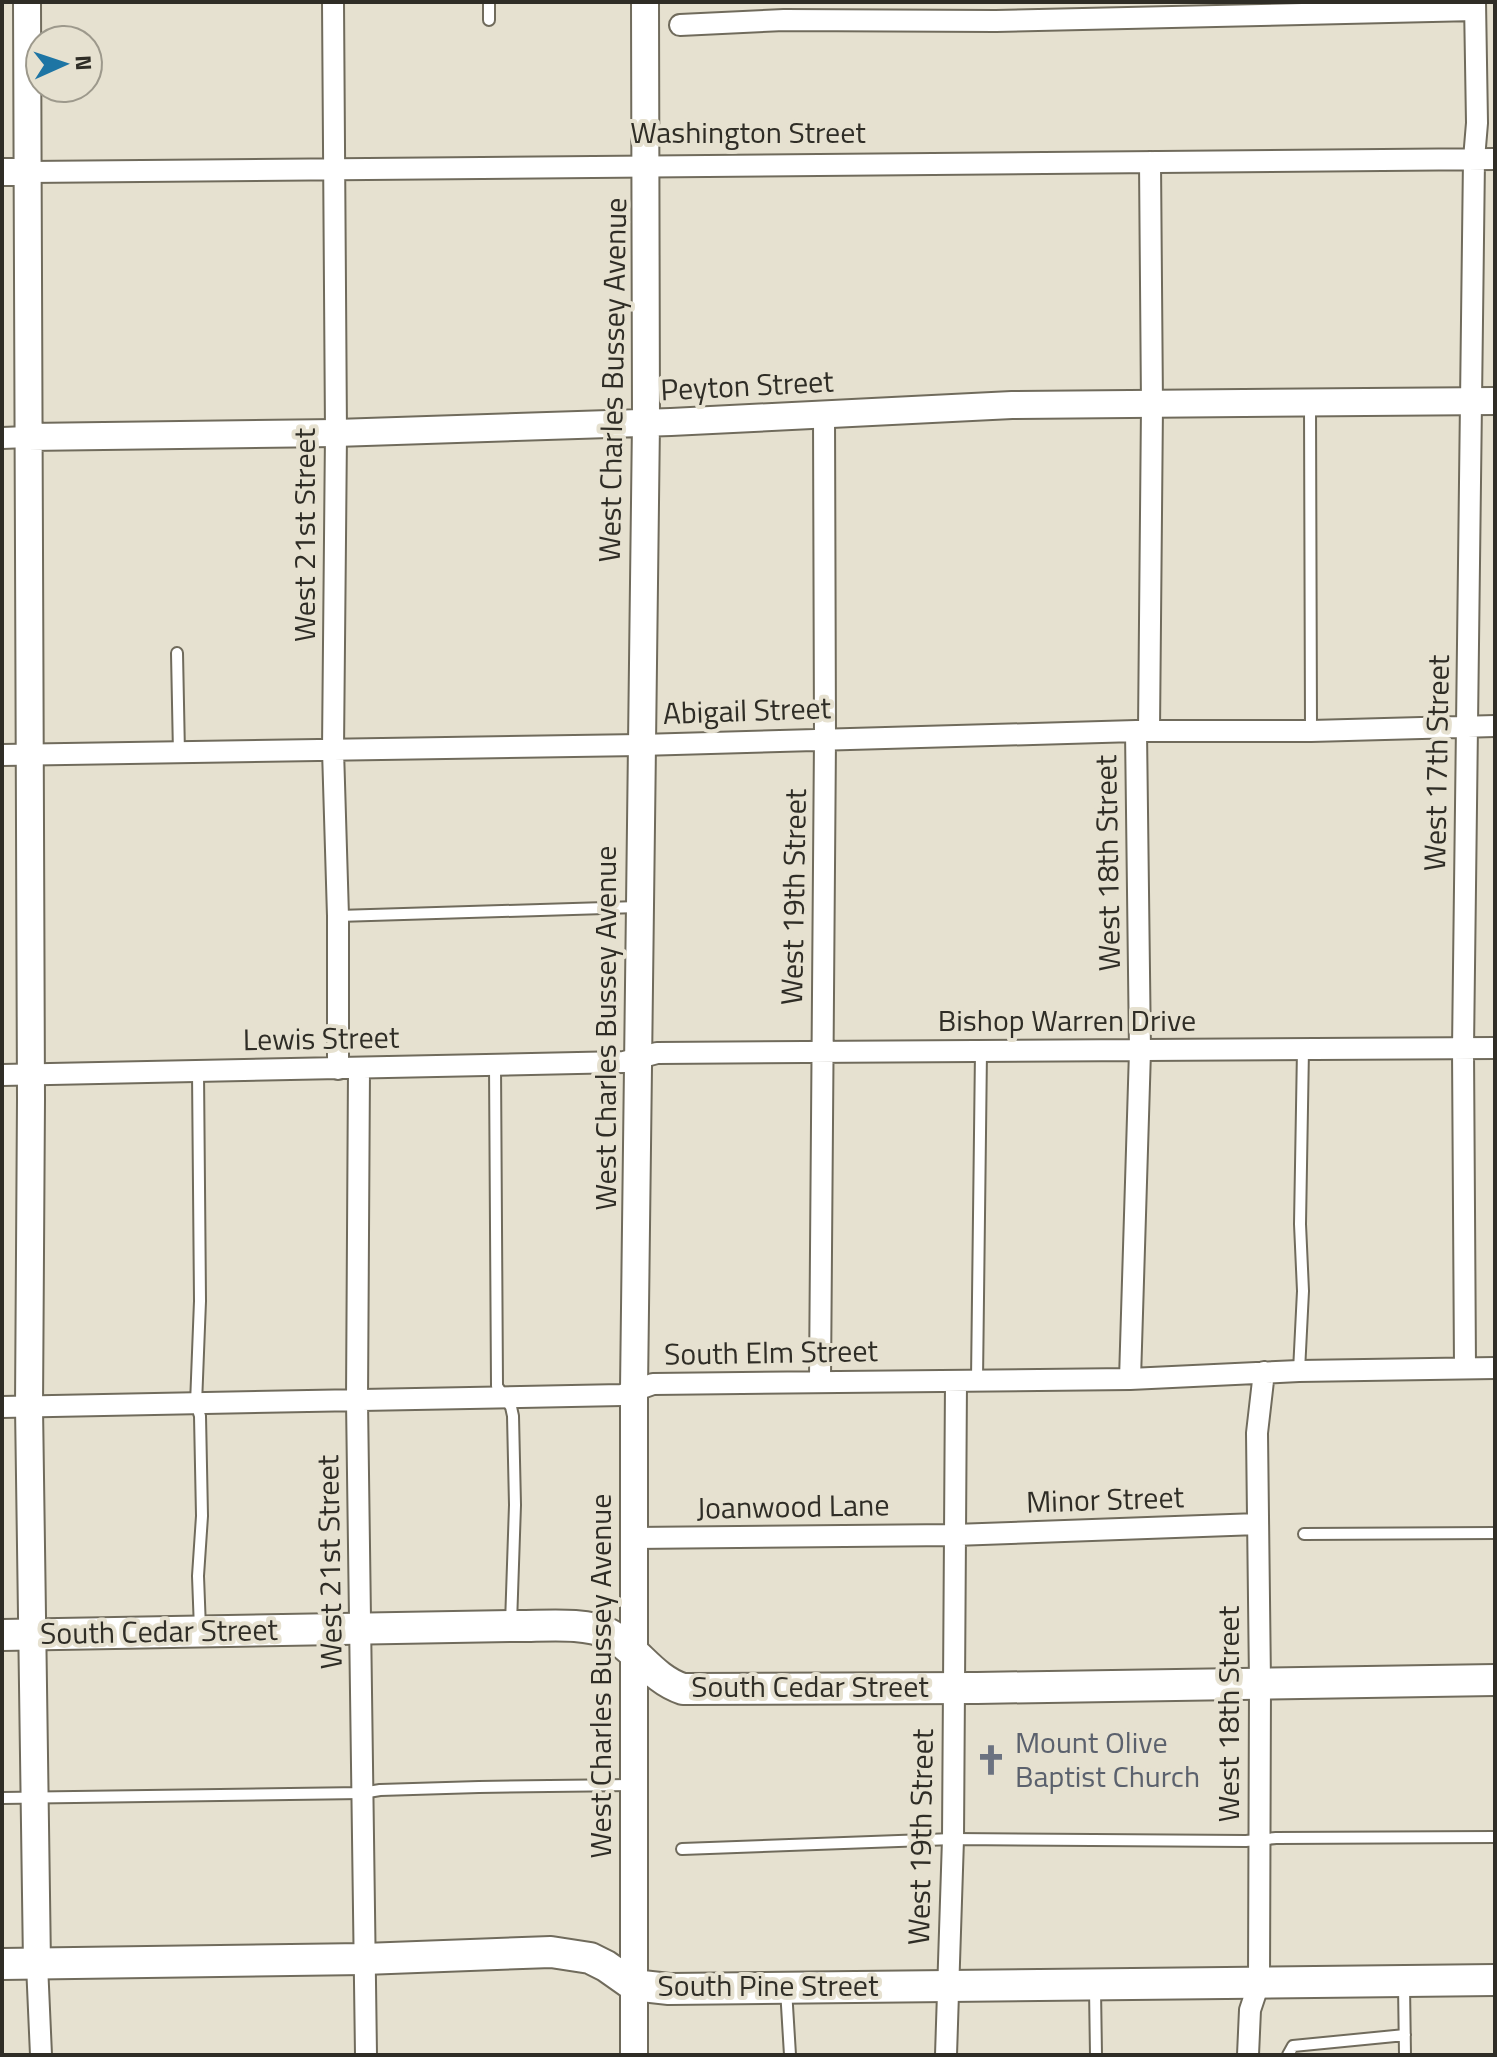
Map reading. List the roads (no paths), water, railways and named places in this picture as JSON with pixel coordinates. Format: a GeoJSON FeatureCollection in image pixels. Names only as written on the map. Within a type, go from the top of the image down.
{"type":"FeatureCollection","features":[{"type":"Feature","properties":{"kind":"main road","name":"South Cedar Street"},"geometry":{"type":"LineString","coordinates":[[2,1635],[511,1626],[592,1628],[608,1633],[667,1684],[683,1689],[1495,1680]]}},
{"type":"Feature","properties":{"kind":"main road","name":"South Pine Street"},"geometry":{"type":"LineString","coordinates":[[2,1964],[364,1959],[551,1952],[590,1958],[633,1985],[699,1989],[1495,1980]]}},
{"type":"Feature","properties":{"kind":"street"},"geometry":{"type":"LineString","coordinates":[[27,2],[15,172],[15,438],[29,756],[29,1407],[41,2055]]}},
{"type":"Feature","properties":{"kind":"street","name":"West 21st Street"},"geometry":{"type":"LineString","coordinates":[[333,2],[336,433],[333,750],[338,916],[348,1069],[357,1401],[366,2055]]}},
{"type":"Feature","properties":{"kind":"street","name":"West Charles Bussey Avenue"},"geometry":{"type":"LineString","coordinates":[[634,2055],[633,1538],[646,422],[645,2]]}},
{"type":"Feature","properties":{"kind":"street"},"geometry":{"type":"LineString","coordinates":[[680,25],[795,11],[996,21],[1475,6]]}},
{"type":"Feature","properties":{"kind":"street","name":"West 17th Street"},"geometry":{"type":"LineString","coordinates":[[1465,1368],[1463,1049],[1468,726],[1484,402],[1474,159],[1477,123],[1475,6]]}},
{"type":"Feature","properties":{"kind":"street","name":"Washington Street"},"geometry":{"type":"LineString","coordinates":[[15,172],[1495,159]]}},
{"type":"Feature","properties":{"kind":"street","name":"West 18th Street"},"geometry":{"type":"LineString","coordinates":[[1130,1379],[1140,1051],[1143,731],[1152,405],[1150,162]]}},
{"type":"Feature","properties":{"kind":"street","name":"Peyton Street"},"geometry":{"type":"LineString","coordinates":[[15,438],[336,433],[1012,405],[1484,402]]}},
{"type":"Feature","properties":{"kind":"street","name":"West 19th Street"},"geometry":{"type":"LineString","coordinates":[[820,1380],[824,414]]}},
{"type":"Feature","properties":{"kind":"street","name":"Abigail Street"},"geometry":{"type":"LineString","coordinates":[[2,755],[179,754],[1143,731],[1495,726]]}},
{"type":"Feature","properties":{"kind":"street","name":"Bishop Warren Drive"},"geometry":{"type":"LineString","coordinates":[[640,1056],[657,1053],[1495,1048]]}},
{"type":"Feature","properties":{"kind":"street","name":"Lewis Street"},"geometry":{"type":"LineString","coordinates":[[2,1075],[624,1062],[640,1056]]}},
{"type":"Feature","properties":{"kind":"street","name":"South Elm Street"},"geometry":{"type":"LineString","coordinates":[[2,1407],[622,1395],[653,1384],[1130,1379],[1264,1372],[1495,1368]]}},
{"type":"Feature","properties":{"kind":"street","name":"West 18th Street"},"geometry":{"type":"LineString","coordinates":[[1248,2055],[1250,2010],[1259,1983],[1257,1433],[1264,1372]]}},
{"type":"Feature","properties":{"kind":"street","name":"West 19th Street"},"geometry":{"type":"LineString","coordinates":[[946,2055],[953,1839],[956,1381]]}},
{"type":"Feature","properties":{"kind":"street","name":"Minor Street"},"geometry":{"type":"LineString","coordinates":[[954,1535],[1258,1524]]}},
{"type":"Feature","properties":{"kind":"street","name":"Joanwood Lane"},"geometry":{"type":"LineString","coordinates":[[633,1538],[954,1535]]}},
{"type":"Feature","properties":{"kind":"lane"},"geometry":{"type":"LineString","coordinates":[[489,2],[489,20]]}},
{"type":"Feature","properties":{"kind":"lane"},"geometry":{"type":"LineString","coordinates":[[1310,403],[1311,731]]}},
{"type":"Feature","properties":{"kind":"lane"},"geometry":{"type":"LineString","coordinates":[[177,653],[179,754]]}},
{"type":"Feature","properties":{"kind":"lane"},"geometry":{"type":"LineString","coordinates":[[338,916],[640,907]]}},
{"type":"Feature","properties":{"kind":"lane"},"geometry":{"type":"LineString","coordinates":[[1299,1371],[1303,1291],[1300,1224],[1303,1049]]}},
{"type":"Feature","properties":{"kind":"lane"},"geometry":{"type":"LineString","coordinates":[[977,1380],[981,1051]]}},
{"type":"Feature","properties":{"kind":"lane"},"geometry":{"type":"LineString","coordinates":[[495,1064],[497,1386],[511,1407],[513,1416],[515,1505],[511,1626]]}},
{"type":"Feature","properties":{"kind":"lane"},"geometry":{"type":"LineString","coordinates":[[198,1072],[200,1301],[196,1404],[200,1416],[202,1516],[198,1576],[200,1631]]}},
{"type":"Feature","properties":{"kind":"lane"},"geometry":{"type":"LineString","coordinates":[[1304,1534],[1495,1533]]}},
{"type":"Feature","properties":{"kind":"lane"},"geometry":{"type":"LineString","coordinates":[[2,1798],[362,1793],[479,1787],[633,1785]]}},
{"type":"Feature","properties":{"kind":"lane"},"geometry":{"type":"LineString","coordinates":[[682,1849],[953,1839],[1259,1841],[1276,1838],[1495,1837]]}},
{"type":"Feature","properties":{"kind":"lane"},"geometry":{"type":"LineString","coordinates":[[1404,1981],[1405,2055]]}},
{"type":"Feature","properties":{"kind":"lane"},"geometry":{"type":"LineString","coordinates":[[1095,1985],[1096,2055]]}},
{"type":"Feature","properties":{"kind":"lane"},"geometry":{"type":"LineString","coordinates":[[786,1989],[790,2055]]}},
{"type":"Feature","properties":{"kind":"lane"},"geometry":{"type":"LineString","coordinates":[[1288,2055],[1293,2046],[1405,2032]]}},
{"type":"Feature","properties":{"kind":"place","name":"Mount Olive Baptist Church"},"geometry":{"type":"Point","coordinates":[991,1760]}}]}
